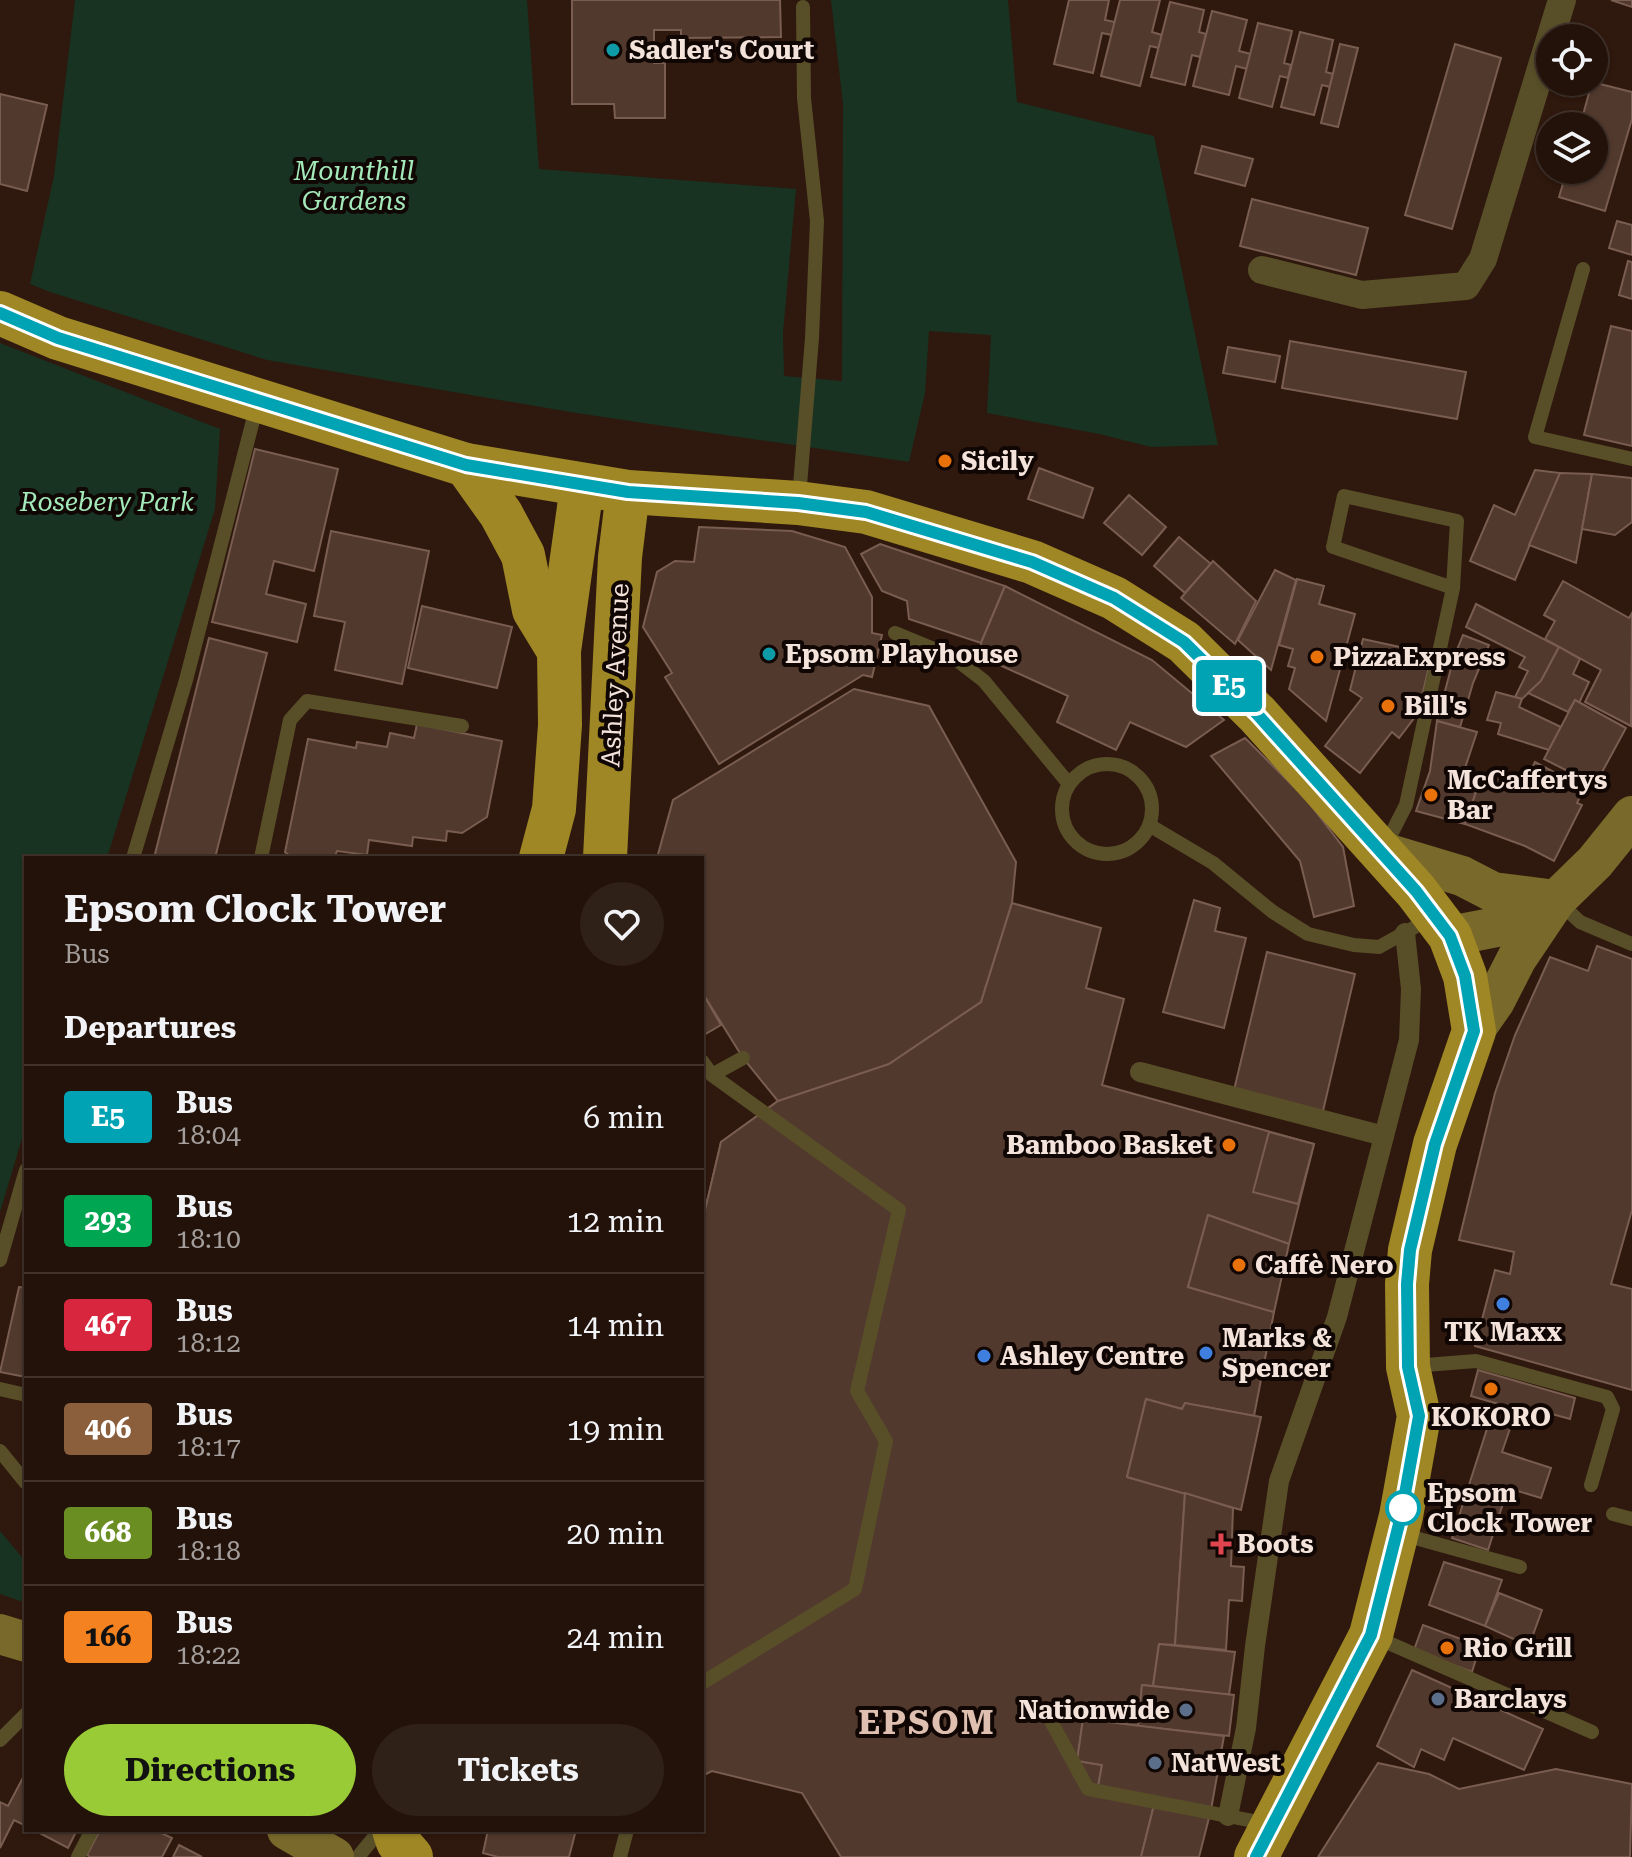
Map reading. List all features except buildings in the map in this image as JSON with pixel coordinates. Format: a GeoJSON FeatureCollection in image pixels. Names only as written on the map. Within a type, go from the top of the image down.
{"type":"FeatureCollection","features":[{"type":"Feature","properties":{"kind":"highway"},"geometry":{"type":"LineString","coordinates":[[0,313],[58,338],[466,465],[628,492],[798,503],[866,512],[1032,562],[1114,598],[1184,642],[1257,714],[1382,852],[1430,929],[1465,976],[1474,1031],[1435,1144],[1410,1250],[1407,1284],[1408,1367],[1419,1416],[1397,1533],[1371,1635],[1265,1841]]}},
{"type":"Feature","properties":{"kind":"highway"},"geometry":{"type":"LineString","coordinates":[[466,465],[501,514],[523,555],[534,610],[559,651]]}},
{"type":"Feature","properties":{"kind":"highway","name":"Ashley Avenue"},"geometry":{"type":"LineString","coordinates":[[541,856],[555,795],[560,725],[559,651],[582,486]]}},
{"type":"Feature","properties":{"kind":"highway","name":"Ashley Avenue"},"geometry":{"type":"LineString","coordinates":[[605,856],[620,557],[628,492]]}},
{"type":"Feature","properties":{"kind":"highway"},"geometry":{"type":"LineString","coordinates":[[395,1832],[398,1842],[411,1857]]}},
{"type":"Feature","properties":{"kind":"main road"},"geometry":{"type":"LineString","coordinates":[[1474,1031],[1550,909],[1595,862],[1632,816]]}},
{"type":"Feature","properties":{"kind":"main road"},"geometry":{"type":"LineString","coordinates":[[1382,852],[1462,876],[1493,892],[1550,909]]}},
{"type":"Feature","properties":{"kind":"main road"},"geometry":{"type":"LineString","coordinates":[[1430,929],[1550,909]]}},
{"type":"Feature","properties":{"kind":"main road"},"geometry":{"type":"LineString","coordinates":[[0,1634],[24,1641]]}},
{"type":"Feature","properties":{"kind":"main road"},"geometry":{"type":"LineString","coordinates":[[290,1832],[334,1857]]}},
{"type":"Feature","properties":{"kind":"street"},"geometry":{"type":"LineString","coordinates":[[1262,270],[1362,295],[1466,286],[1483,259],[1562,0]]}},
{"type":"Feature","properties":{"kind":"street"},"geometry":{"type":"LineString","coordinates":[[1228,1816],[1246,1728],[1279,1481],[1337,1317],[1409,1040],[1411,989],[1430,929]]}},
{"type":"Feature","properties":{"kind":"street"},"geometry":{"type":"LineString","coordinates":[[1140,1072],[1384,1136]]}},
{"type":"Feature","properties":{"kind":"lane"},"geometry":{"type":"LineString","coordinates":[[798,503],[812,338],[817,221],[804,98],[803,7]]}},
{"type":"Feature","properties":{"kind":"lane"},"geometry":{"type":"LineString","coordinates":[[1583,269],[1535,437],[1632,459]]}},
{"type":"Feature","properties":{"kind":"lane"},"geometry":{"type":"LineString","coordinates":[[134,856],[186,680],[258,401]]}},
{"type":"Feature","properties":{"kind":"lane"},"geometry":{"type":"LineString","coordinates":[[1382,852],[1406,805],[1453,588],[1457,521],[1344,496],[1333,547],[1453,588]]}},
{"type":"Feature","properties":{"kind":"lane"},"geometry":{"type":"LineString","coordinates":[[895,633],[953,657],[984,681],[1069,784]]}},
{"type":"Feature","properties":{"kind":"lane"},"geometry":{"type":"LineString","coordinates":[[261,856],[290,720],[307,701],[462,726]]}},
{"type":"Feature","properties":{"kind":"lane"},"geometry":{"type":"LineString","coordinates":[[1105,764],[1132,772],[1142,781],[1152,810],[1149,825],[1136,844],[1112,854],[1098,853],[1072,839],[1062,812],[1063,797],[1069,784],[1091,767],[1105,764]]}},
{"type":"Feature","properties":{"kind":"lane"},"geometry":{"type":"LineString","coordinates":[[1149,825],[1213,863],[1273,912],[1308,934],[1354,945],[1379,947],[1430,929]]}},
{"type":"Feature","properties":{"kind":"lane"},"geometry":{"type":"LineString","coordinates":[[1550,909],[1632,944]]}},
{"type":"Feature","properties":{"kind":"lane"},"geometry":{"type":"LineString","coordinates":[[712,1075],[743,1058]]}},
{"type":"Feature","properties":{"kind":"lane"},"geometry":{"type":"LineString","coordinates":[[704,1064],[712,1075],[899,1210],[857,1391],[886,1441],[855,1589],[704,1682]]}},
{"type":"Feature","properties":{"kind":"lane"},"geometry":{"type":"LineString","coordinates":[[0,1260],[24,1177]]}},
{"type":"Feature","properties":{"kind":"lane"},"geometry":{"type":"LineString","coordinates":[[1408,1367],[1476,1361],[1607,1397],[1613,1409],[1591,1485]]}},
{"type":"Feature","properties":{"kind":"lane"},"geometry":{"type":"LineString","coordinates":[[0,1389],[24,1395]]}},
{"type":"Feature","properties":{"kind":"lane"},"geometry":{"type":"LineString","coordinates":[[0,1451],[24,1481]]}},
{"type":"Feature","properties":{"kind":"lane"},"geometry":{"type":"LineString","coordinates":[[1613,1514],[1632,1519]]}},
{"type":"Feature","properties":{"kind":"lane"},"geometry":{"type":"LineString","coordinates":[[1397,1533],[1520,1567]]}},
{"type":"Feature","properties":{"kind":"lane"},"geometry":{"type":"LineString","coordinates":[[1371,1635],[1592,1732]]}},
{"type":"Feature","properties":{"kind":"lane"},"geometry":{"type":"LineString","coordinates":[[0,1740],[24,1716]]}},
{"type":"Feature","properties":{"kind":"lane"},"geometry":{"type":"LineString","coordinates":[[1052,1723],[1088,1789],[1228,1816],[1265,1841]]}},
{"type":"Feature","properties":{"kind":"lane"},"geometry":{"type":"LineString","coordinates":[[78,1857],[91,1832]]}},
{"type":"Feature","properties":{"kind":"lane"},"geometry":{"type":"LineString","coordinates":[[358,1857],[378,1832]]}},
{"type":"Feature","properties":{"kind":"lane"},"geometry":{"type":"LineString","coordinates":[[620,1857],[626,1832]]}},
{"type":"Feature","properties":{"kind":"green space","name":"Mounthill Gardens"},"geometry":{"type":"Polygon","coordinates":[[[75,0],[527,0],[539,169],[796,189],[783,333],[784,376],[842,381],[843,104],[831,0],[1008,0],[1017,102],[1154,136],[1218,445],[1151,447],[987,413],[991,335],[929,331],[925,393],[909,462],[576,413],[267,360],[50,292],[30,284],[54,176],[75,0]]]}},
{"type":"Feature","properties":{"kind":"green space","name":"Rosebery Park"},"geometry":{"type":"Polygon","coordinates":[[[0,343],[220,429],[215,509],[108,856],[24,856],[24,1132],[0,1212],[0,343]]]}},
{"type":"Feature","properties":{"kind":"green space"},"geometry":{"type":"Polygon","coordinates":[[[0,1531],[24,1560],[24,1602],[0,1594],[0,1531]]]}},
{"type":"Feature","properties":{"kind":"bus line","name":"E5"},"geometry":{"type":"LineString","coordinates":[[0,313],[58,338],[466,465],[628,492],[798,503],[866,512],[1032,562],[1114,598],[1184,642],[1257,714],[1416,891],[1450,936],[1465,976],[1474,1031],[1435,1144],[1410,1250],[1407,1284],[1408,1367],[1419,1416],[1401,1516],[1371,1635],[1256,1857]]}},
{"type":"Feature","properties":{"kind":"place","name":"Sadler's Court"},"geometry":{"type":"Point","coordinates":[613,50]}},
{"type":"Feature","properties":{"kind":"place","name":"Sicily"},"geometry":{"type":"Point","coordinates":[945,461]}},
{"type":"Feature","properties":{"kind":"place","name":"Epsom Playhouse"},"geometry":{"type":"Point","coordinates":[769,654]}},
{"type":"Feature","properties":{"kind":"place","name":"PizzaExpress"},"geometry":{"type":"Point","coordinates":[1317,657]}},
{"type":"Feature","properties":{"kind":"place","name":"Bill's"},"geometry":{"type":"Point","coordinates":[1388,706]}},
{"type":"Feature","properties":{"kind":"place","name":"McCaffertys Bar"},"geometry":{"type":"Point","coordinates":[1431,795]}},
{"type":"Feature","properties":{"kind":"place","name":"Bamboo Basket"},"geometry":{"type":"Point","coordinates":[1229,1145]}},
{"type":"Feature","properties":{"kind":"place","name":"Caffè Nero"},"geometry":{"type":"Point","coordinates":[1239,1265]}},
{"type":"Feature","properties":{"kind":"place","name":"TK Maxx"},"geometry":{"type":"Point","coordinates":[1503,1304]}},
{"type":"Feature","properties":{"kind":"place","name":"Marks & Spencer"},"geometry":{"type":"Point","coordinates":[1206,1353]}},
{"type":"Feature","properties":{"kind":"place","name":"Ashley Centre"},"geometry":{"type":"Point","coordinates":[984,1356]}},
{"type":"Feature","properties":{"kind":"place","name":"KOKORO"},"geometry":{"type":"Point","coordinates":[1491,1389]}},
{"type":"Feature","properties":{"kind":"place","name":"Epsom Clock Tower"},"geometry":{"type":"Point","coordinates":[1403,1508]}},
{"type":"Feature","properties":{"kind":"place","name":"Boots"},"geometry":{"type":"Point","coordinates":[1221,1544]}},
{"type":"Feature","properties":{"kind":"place","name":"Rio Grill"},"geometry":{"type":"Point","coordinates":[1447,1648]}},
{"type":"Feature","properties":{"kind":"place","name":"Barclays"},"geometry":{"type":"Point","coordinates":[1438,1699]}},
{"type":"Feature","properties":{"kind":"place","name":"Nationwide"},"geometry":{"type":"Point","coordinates":[1186,1710]}},
{"type":"Feature","properties":{"kind":"place","name":"NatWest"},"geometry":{"type":"Point","coordinates":[1155,1763]}},
{"type":"Feature","properties":{"kind":"district","name":"EPSOM"},"geometry":{"type":"Point","coordinates":[927,1722]}}]}
